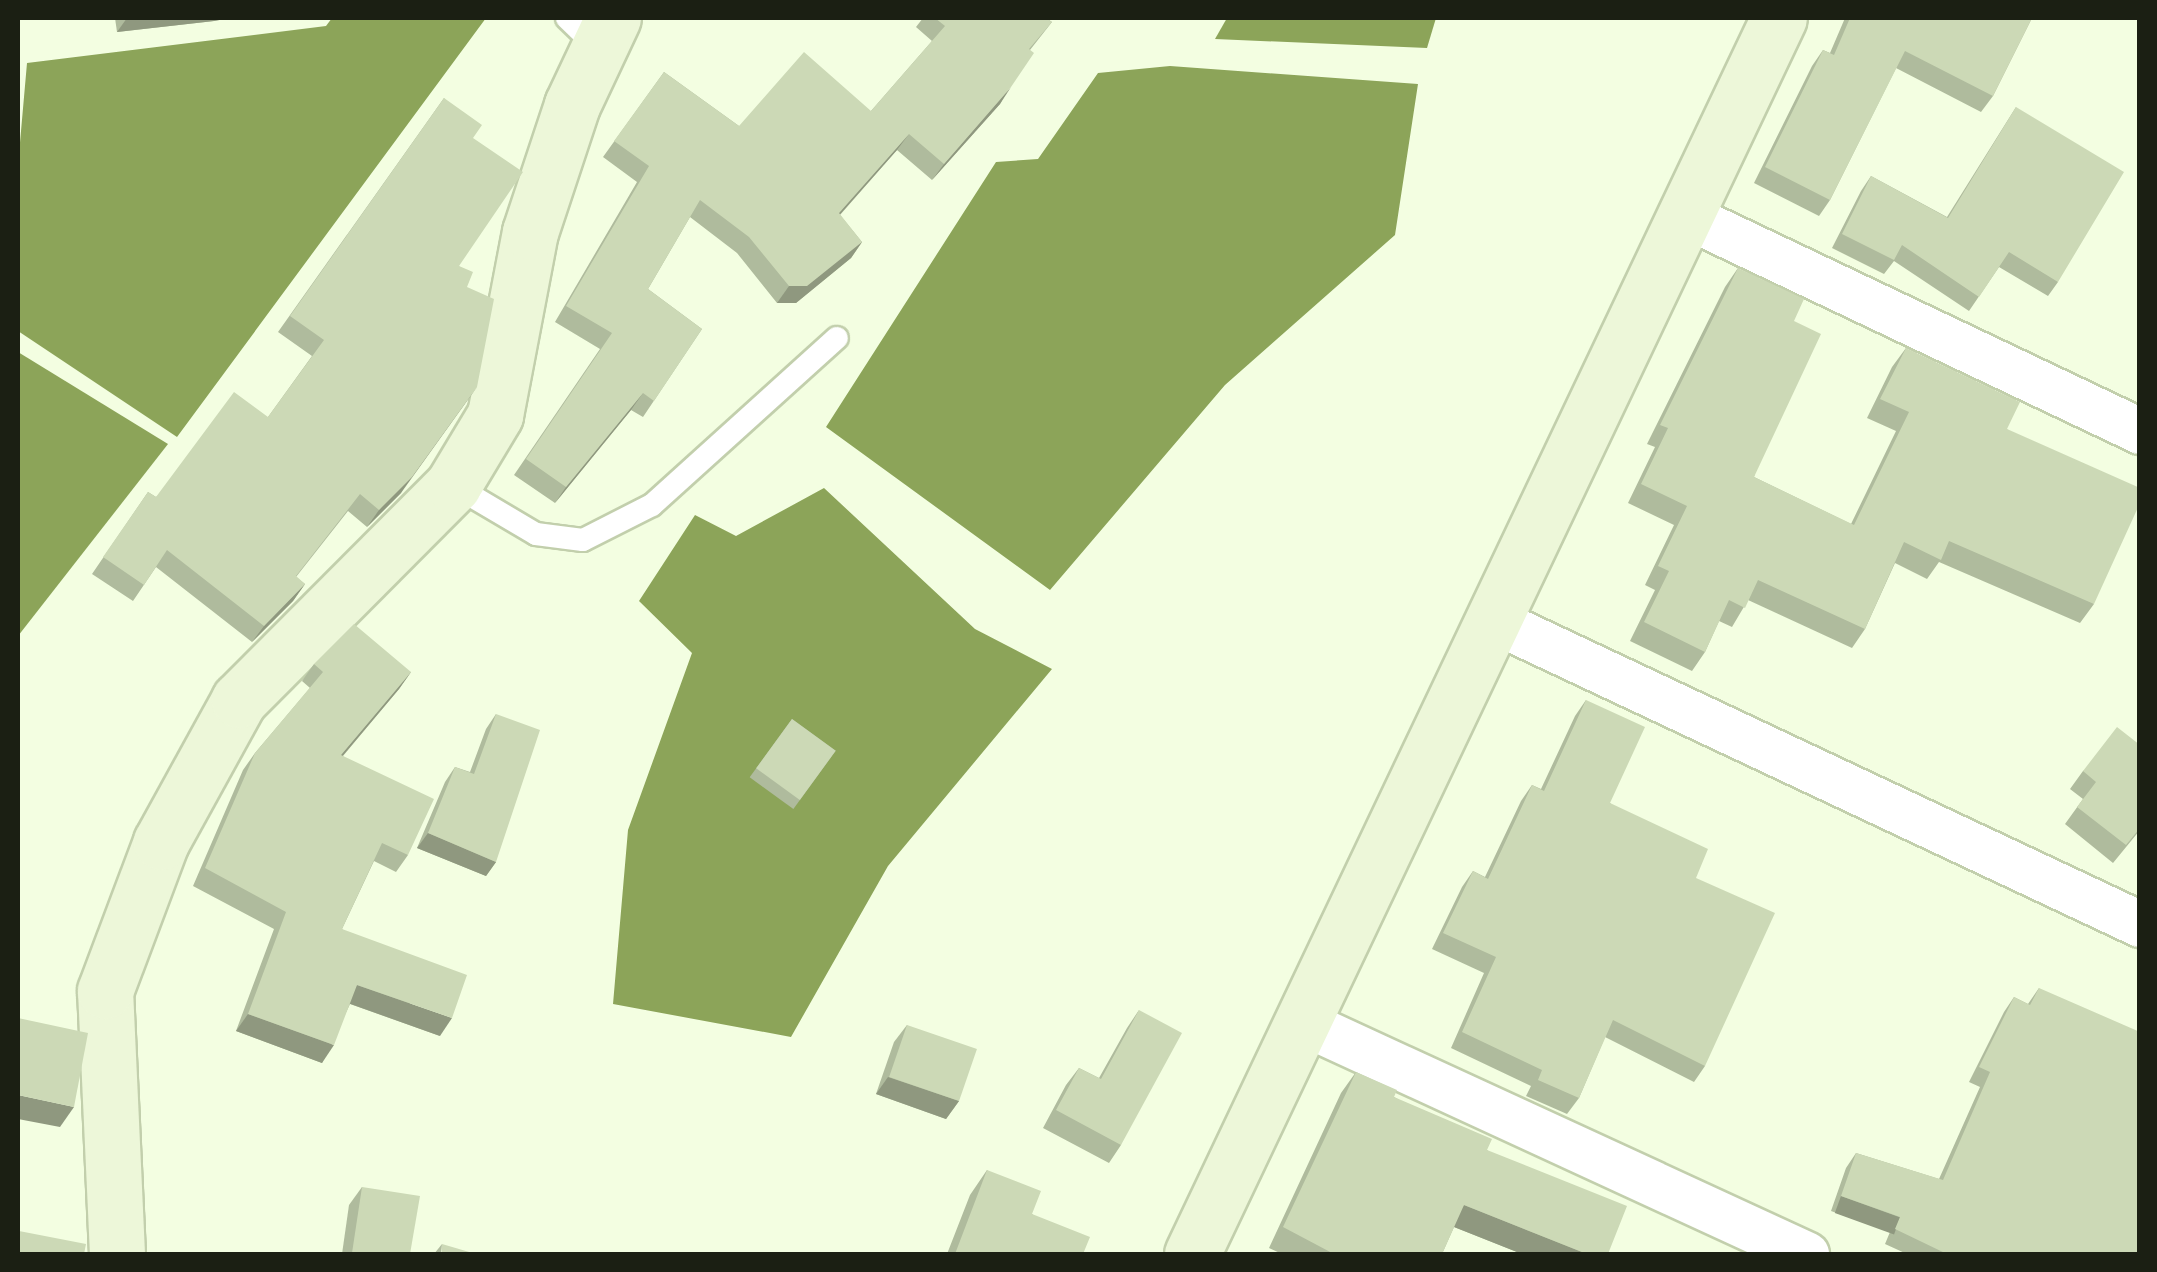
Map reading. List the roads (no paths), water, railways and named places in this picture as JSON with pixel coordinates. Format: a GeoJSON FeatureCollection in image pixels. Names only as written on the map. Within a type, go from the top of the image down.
{"type":"FeatureCollection","features":[{"type":"Feature","properties":{"kind":"street"},"geometry":{"type":"LineString","coordinates":[[1192,1254],[1779,18]]}},
{"type":"Feature","properties":{"kind":"street"},"geometry":{"type":"LineString","coordinates":[[117,1254],[106,991],[161,842],[238,700],[453,485],[496,414],[530,232],[593,28]]}},
{"type":"Feature","properties":{"kind":"street"},"geometry":{"type":"LineString","coordinates":[[1686,215],[2140,431]]}},
{"type":"Feature","properties":{"kind":"street"},"geometry":{"type":"LineString","coordinates":[[1492,620],[2140,924]]}},
{"type":"Feature","properties":{"kind":"street"},"geometry":{"type":"LineString","coordinates":[[1302,1022],[1806,1254]]}},
{"type":"Feature","properties":{"kind":"lane"},"geometry":{"type":"LineString","coordinates":[[453,485],[536,534],[583,540],[652,506],[837,338]]}}]}
